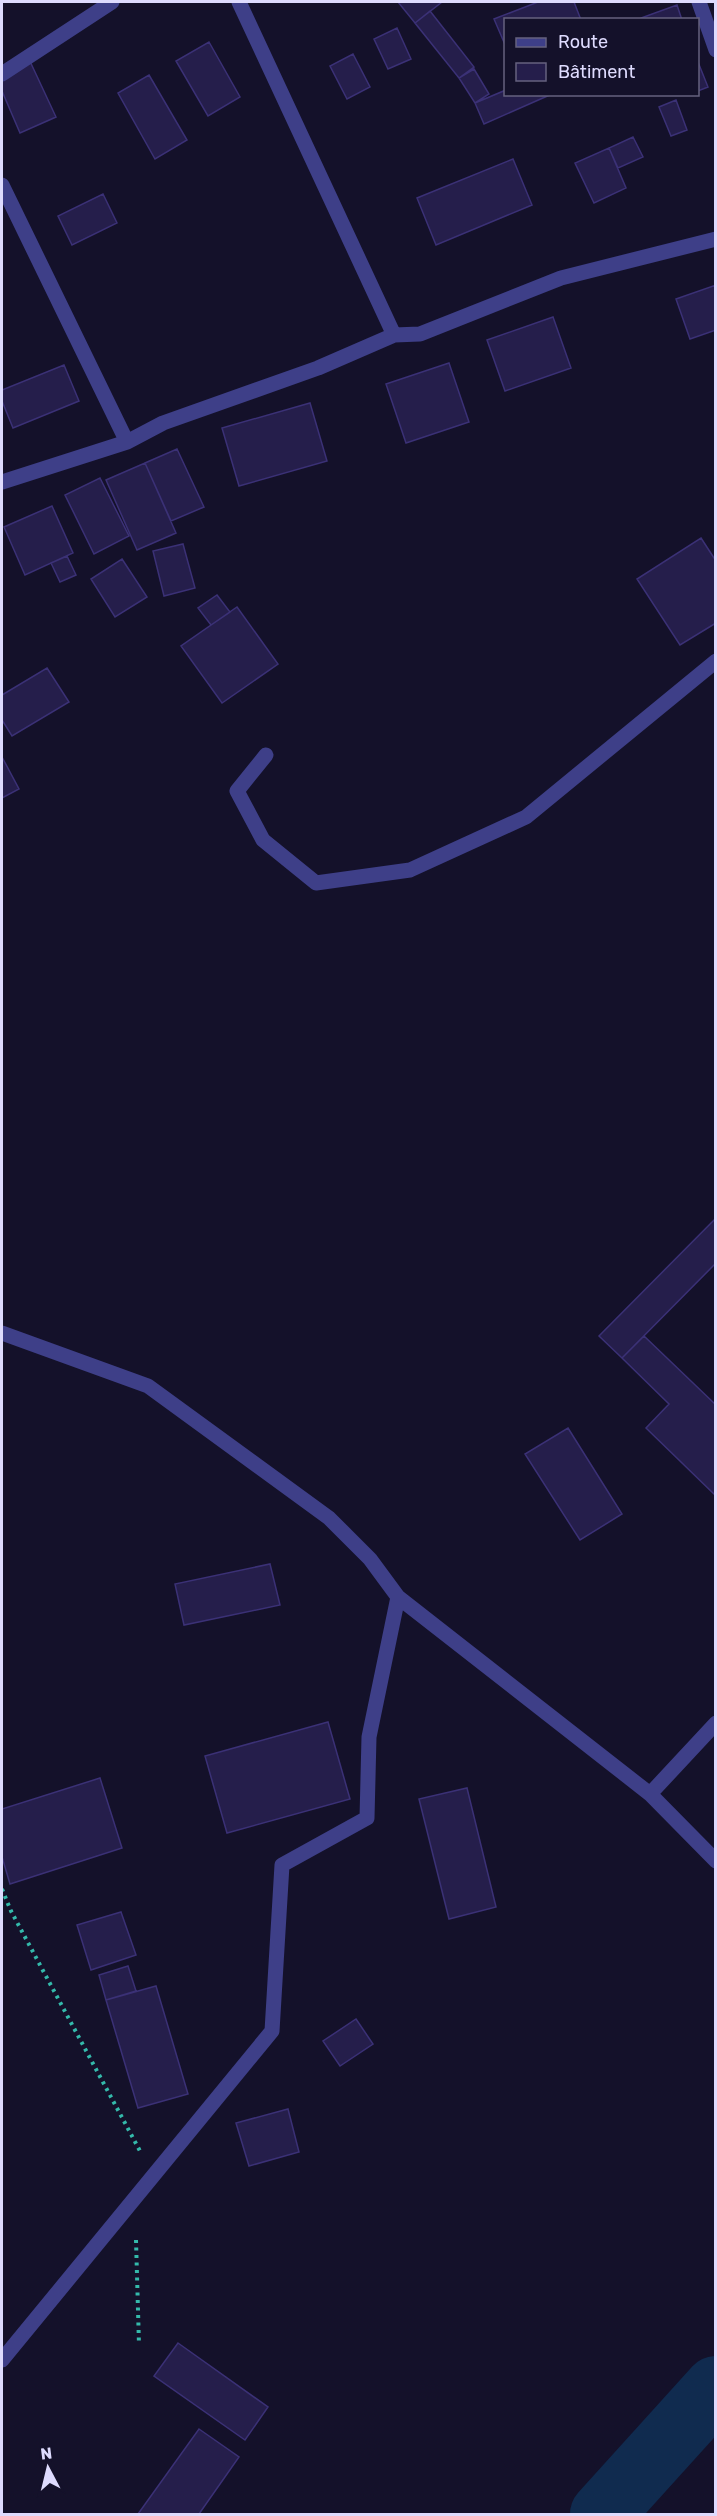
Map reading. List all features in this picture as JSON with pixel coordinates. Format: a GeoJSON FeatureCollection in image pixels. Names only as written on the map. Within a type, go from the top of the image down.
{"type":"FeatureCollection","features":[{"type":"Feature","properties":{"kind":"street"},"geometry":{"type":"LineString","coordinates":[[2,74],[112,2]]}},
{"type":"Feature","properties":{"kind":"street"},"geometry":{"type":"LineString","coordinates":[[239,2],[394,334]]}},
{"type":"Feature","properties":{"kind":"street"},"geometry":{"type":"LineString","coordinates":[[699,2],[716,50]]}},
{"type":"Feature","properties":{"kind":"street"},"geometry":{"type":"LineString","coordinates":[[2,185],[127,442]]}},
{"type":"Feature","properties":{"kind":"street"},"geometry":{"type":"LineString","coordinates":[[2,482],[127,442],[163,423],[318,368],[394,334],[420,334],[561,278],[716,239]]}},
{"type":"Feature","properties":{"kind":"street"},"geometry":{"type":"LineString","coordinates":[[266,755],[237,791],[263,840],[316,883],[410,870],[526,817],[716,661]]}},
{"type":"Feature","properties":{"kind":"street"},"geometry":{"type":"LineString","coordinates":[[2,1333],[148,1386],[329,1518],[370,1559],[398,1597],[650,1794],[716,1861]]}},
{"type":"Feature","properties":{"kind":"street"},"geometry":{"type":"LineString","coordinates":[[2,2360],[272,2031],[282,1864],[367,1818],[369,1737],[398,1597]]}},
{"type":"Feature","properties":{"kind":"street"},"geometry":{"type":"LineString","coordinates":[[650,1794],[716,1723]]}},
{"type":"Feature","properties":{"kind":"path"},"geometry":{"type":"LineString","coordinates":[[2,1889],[17,1922],[144,2157]]}},
{"type":"Feature","properties":{"kind":"path"},"geometry":{"type":"LineString","coordinates":[[134,2199],[139,2345]]}},
{"type":"Feature","properties":{"kind":"building"},"geometry":{"type":"Polygon","coordinates":[[[398,2],[442,2],[415,23],[398,2]]]}},
{"type":"Feature","properties":{"kind":"building"},"geometry":{"type":"Polygon","coordinates":[[[538,2],[574,2],[580,18],[504,18],[504,42],[494,19],[538,2]]]}},
{"type":"Feature","properties":{"kind":"building"},"geometry":{"type":"Polygon","coordinates":[[[677,5],[681,18],[641,18],[677,5]]]}},
{"type":"Feature","properties":{"kind":"building"},"geometry":{"type":"Polygon","coordinates":[[[430,11],[474,67],[459,78],[415,23],[430,11]]]}},
{"type":"Feature","properties":{"kind":"building"},"geometry":{"type":"Polygon","coordinates":[[[397,28],[411,59],[388,69],[374,39],[397,28]]]}},
{"type":"Feature","properties":{"kind":"building"},"geometry":{"type":"Polygon","coordinates":[[[209,42],[240,97],[208,116],[176,61],[209,42]]]}},
{"type":"Feature","properties":{"kind":"building"},"geometry":{"type":"Polygon","coordinates":[[[353,54],[370,87],[347,99],[330,66],[353,54]]]}},
{"type":"Feature","properties":{"kind":"building"},"geometry":{"type":"Polygon","coordinates":[[[28,57],[56,117],[20,133],[2,91],[2,70],[28,57]]]}},
{"type":"Feature","properties":{"kind":"building"},"geometry":{"type":"Polygon","coordinates":[[[699,64],[708,87],[699,91],[699,64]]]}},
{"type":"Feature","properties":{"kind":"building"},"geometry":{"type":"Polygon","coordinates":[[[474,69],[489,94],[475,103],[459,78],[474,69]]]}},
{"type":"Feature","properties":{"kind":"building"},"geometry":{"type":"Polygon","coordinates":[[[149,75],[187,140],[155,159],[118,93],[149,75]]]}},
{"type":"Feature","properties":{"kind":"building"},"geometry":{"type":"Polygon","coordinates":[[[504,91],[504,96],[547,96],[484,124],[475,103],[504,91]]]}},
{"type":"Feature","properties":{"kind":"building"},"geometry":{"type":"Polygon","coordinates":[[[676,100],[687,130],[671,136],[659,107],[676,100]]]}},
{"type":"Feature","properties":{"kind":"building"},"geometry":{"type":"Polygon","coordinates":[[[633,137],[643,157],[618,168],[609,148],[633,137]]]}},
{"type":"Feature","properties":{"kind":"building"},"geometry":{"type":"Polygon","coordinates":[[[609,148],[626,188],[594,203],[575,163],[609,148]]]}},
{"type":"Feature","properties":{"kind":"building"},"geometry":{"type":"Polygon","coordinates":[[[513,159],[532,205],[436,245],[417,198],[513,159]]]}},
{"type":"Feature","properties":{"kind":"building"},"geometry":{"type":"Polygon","coordinates":[[[103,194],[117,223],[72,245],[58,216],[103,194]]]}},
{"type":"Feature","properties":{"kind":"building"},"geometry":{"type":"Polygon","coordinates":[[[716,285],[716,330],[690,339],[676,299],[716,285]]]}},
{"type":"Feature","properties":{"kind":"building"},"geometry":{"type":"Polygon","coordinates":[[[553,317],[571,368],[505,391],[487,340],[553,317]]]}},
{"type":"Feature","properties":{"kind":"building"},"geometry":{"type":"Polygon","coordinates":[[[449,363],[469,422],[406,443],[386,384],[449,363]]]}},
{"type":"Feature","properties":{"kind":"building"},"geometry":{"type":"Polygon","coordinates":[[[64,365],[79,401],[13,428],[2,401],[2,390],[64,365]]]}},
{"type":"Feature","properties":{"kind":"building"},"geometry":{"type":"Polygon","coordinates":[[[310,403],[327,461],[239,486],[222,428],[310,403]]]}},
{"type":"Feature","properties":{"kind":"building"},"geometry":{"type":"Polygon","coordinates":[[[177,449],[204,507],[171,521],[145,463],[177,449]]]}},
{"type":"Feature","properties":{"kind":"building"},"geometry":{"type":"Polygon","coordinates":[[[145,463],[176,533],[137,550],[106,480],[145,463]]]}},
{"type":"Feature","properties":{"kind":"building"},"geometry":{"type":"Polygon","coordinates":[[[100,478],[129,536],[94,554],[65,495],[100,478]]]}},
{"type":"Feature","properties":{"kind":"building"},"geometry":{"type":"Polygon","coordinates":[[[52,506],[73,553],[25,575],[4,527],[52,506]]]}},
{"type":"Feature","properties":{"kind":"building"},"geometry":{"type":"Polygon","coordinates":[[[701,538],[716,561],[716,623],[680,645],[637,579],[701,538]]]}},
{"type":"Feature","properties":{"kind":"building"},"geometry":{"type":"Polygon","coordinates":[[[183,544],[195,588],[164,596],[153,551],[183,544]]]}},
{"type":"Feature","properties":{"kind":"building"},"geometry":{"type":"Polygon","coordinates":[[[67,556],[76,575],[60,582],[51,563],[67,556]]]}},
{"type":"Feature","properties":{"kind":"building"},"geometry":{"type":"Polygon","coordinates":[[[122,559],[147,597],[115,617],[91,579],[122,559]]]}},
{"type":"Feature","properties":{"kind":"building"},"geometry":{"type":"Polygon","coordinates":[[[217,595],[230,612],[211,625],[198,608],[217,595]]]}},
{"type":"Feature","properties":{"kind":"building"},"geometry":{"type":"Polygon","coordinates":[[[237,607],[278,664],[222,703],[181,646],[237,607]]]}},
{"type":"Feature","properties":{"kind":"building"},"geometry":{"type":"Polygon","coordinates":[[[47,668],[69,702],[12,736],[2,720],[2,695],[47,668]]]}},
{"type":"Feature","properties":{"kind":"building"},"geometry":{"type":"Polygon","coordinates":[[[2,757],[19,789],[2,798],[2,757]]]}},
{"type":"Feature","properties":{"kind":"building"},"geometry":{"type":"Polygon","coordinates":[[[716,1218],[716,1263],[622,1358],[599,1336],[716,1218]]]}},
{"type":"Feature","properties":{"kind":"building"},"geometry":{"type":"Polygon","coordinates":[[[644,1336],[716,1405],[716,1496],[646,1428],[669,1404],[622,1358],[644,1336]]]}},
{"type":"Feature","properties":{"kind":"building"},"geometry":{"type":"Polygon","coordinates":[[[568,1428],[622,1514],[580,1540],[525,1454],[568,1428]]]}},
{"type":"Feature","properties":{"kind":"building"},"geometry":{"type":"Polygon","coordinates":[[[270,1564],[280,1605],[184,1625],[175,1584],[270,1564]]]}},
{"type":"Feature","properties":{"kind":"building"},"geometry":{"type":"Polygon","coordinates":[[[328,1722],[350,1799],[227,1833],[205,1756],[328,1722]]]}},
{"type":"Feature","properties":{"kind":"building"},"geometry":{"type":"Polygon","coordinates":[[[100,1778],[122,1848],[10,1884],[2,1857],[2,1809],[100,1778]]]}},
{"type":"Feature","properties":{"kind":"building"},"geometry":{"type":"Polygon","coordinates":[[[467,1788],[496,1907],[449,1919],[419,1799],[467,1788]]]}},
{"type":"Feature","properties":{"kind":"building"},"geometry":{"type":"Polygon","coordinates":[[[121,1912],[136,1955],[91,1970],[77,1925],[121,1912]]]}},
{"type":"Feature","properties":{"kind":"building"},"geometry":{"type":"Polygon","coordinates":[[[128,1966],[136,1991],[106,2000],[99,1975],[128,1966]]]}},
{"type":"Feature","properties":{"kind":"building"},"geometry":{"type":"Polygon","coordinates":[[[156,1986],[188,2094],[138,2108],[106,2000],[156,1986]]]}},
{"type":"Feature","properties":{"kind":"building"},"geometry":{"type":"Polygon","coordinates":[[[356,2019],[373,2044],[340,2066],[323,2041],[356,2019]]]}},
{"type":"Feature","properties":{"kind":"building"},"geometry":{"type":"Polygon","coordinates":[[[288,2109],[299,2152],[249,2166],[236,2123],[288,2109]]]}},
{"type":"Feature","properties":{"kind":"building"},"geometry":{"type":"Polygon","coordinates":[[[178,2343],[268,2407],[245,2440],[154,2376],[178,2343]]]}},
{"type":"Feature","properties":{"kind":"building"},"geometry":{"type":"Polygon","coordinates":[[[199,2429],[239,2457],[199,2514],[138,2514],[199,2429]]]}},
{"type":"Feature","properties":{"kind":"waterway"},"geometry":{"type":"LineString","coordinates":[[602,2514],[716,2388]]}}]}
